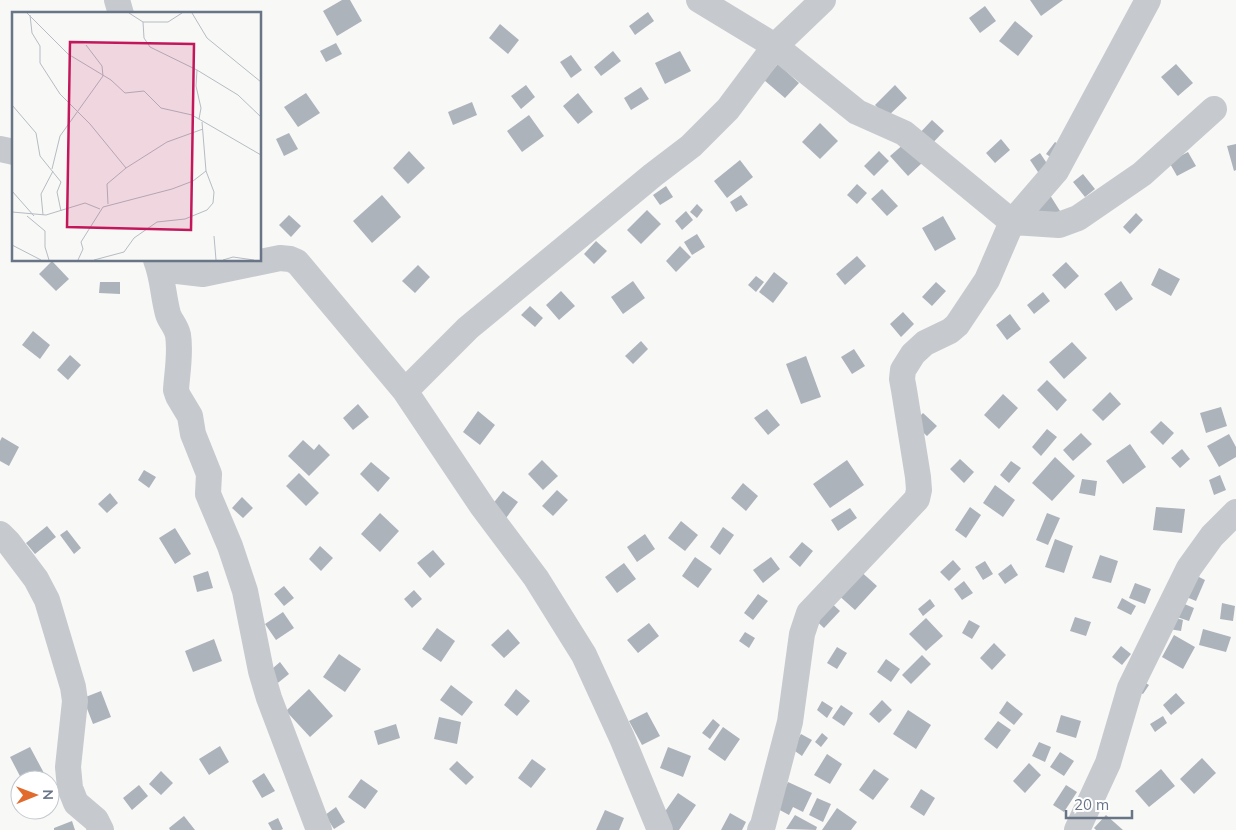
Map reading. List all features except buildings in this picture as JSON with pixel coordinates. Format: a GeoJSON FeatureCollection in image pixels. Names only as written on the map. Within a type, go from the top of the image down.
{"type":"FeatureCollection","features":[{"type":"Feature","properties":{"kind":"street"},"geometry":{"type":"LineString","coordinates":[[698,0],[775,46],[857,112],[904,133],[1012,222],[1059,225],[1078,218],[1142,174],[1214,109]]}},
{"type":"Feature","properties":{"kind":"street"},"geometry":{"type":"LineString","coordinates":[[405,391],[468,328],[692,146],[728,108],[775,46],[823,0]]}},
{"type":"Feature","properties":{"kind":"street"},"geometry":{"type":"LineString","coordinates":[[760,830],[763,825],[790,722],[804,623],[809,613],[917,499],[919,490],[918,477],[902,379],[903,370],[913,354],[925,343],[950,331],[957,325],[987,280],[1012,222],[1056,170],[1148,0]]}},
{"type":"Feature","properties":{"kind":"street"},"geometry":{"type":"LineString","coordinates":[[319,830],[269,698],[261,671],[245,591],[230,546],[208,494],[209,474],[193,434],[190,416],[176,390],[178,334],[175,324],[169,316],[158,265],[202,274],[280,258],[297,262],[405,391],[482,506],[536,578],[584,655],[622,738],[660,830]]}},
{"type":"Feature","properties":{"kind":"street"},"geometry":{"type":"LineString","coordinates":[[1077,830],[1108,763],[1130,688],[1189,568],[1212,536],[1236,512]]}},
{"type":"Feature","properties":{"kind":"street"},"geometry":{"type":"LineString","coordinates":[[0,534],[10,543],[36,579],[47,600],[73,687],[75,701],[68,767],[70,788],[76,803],[96,820],[101,830]]}}]}
